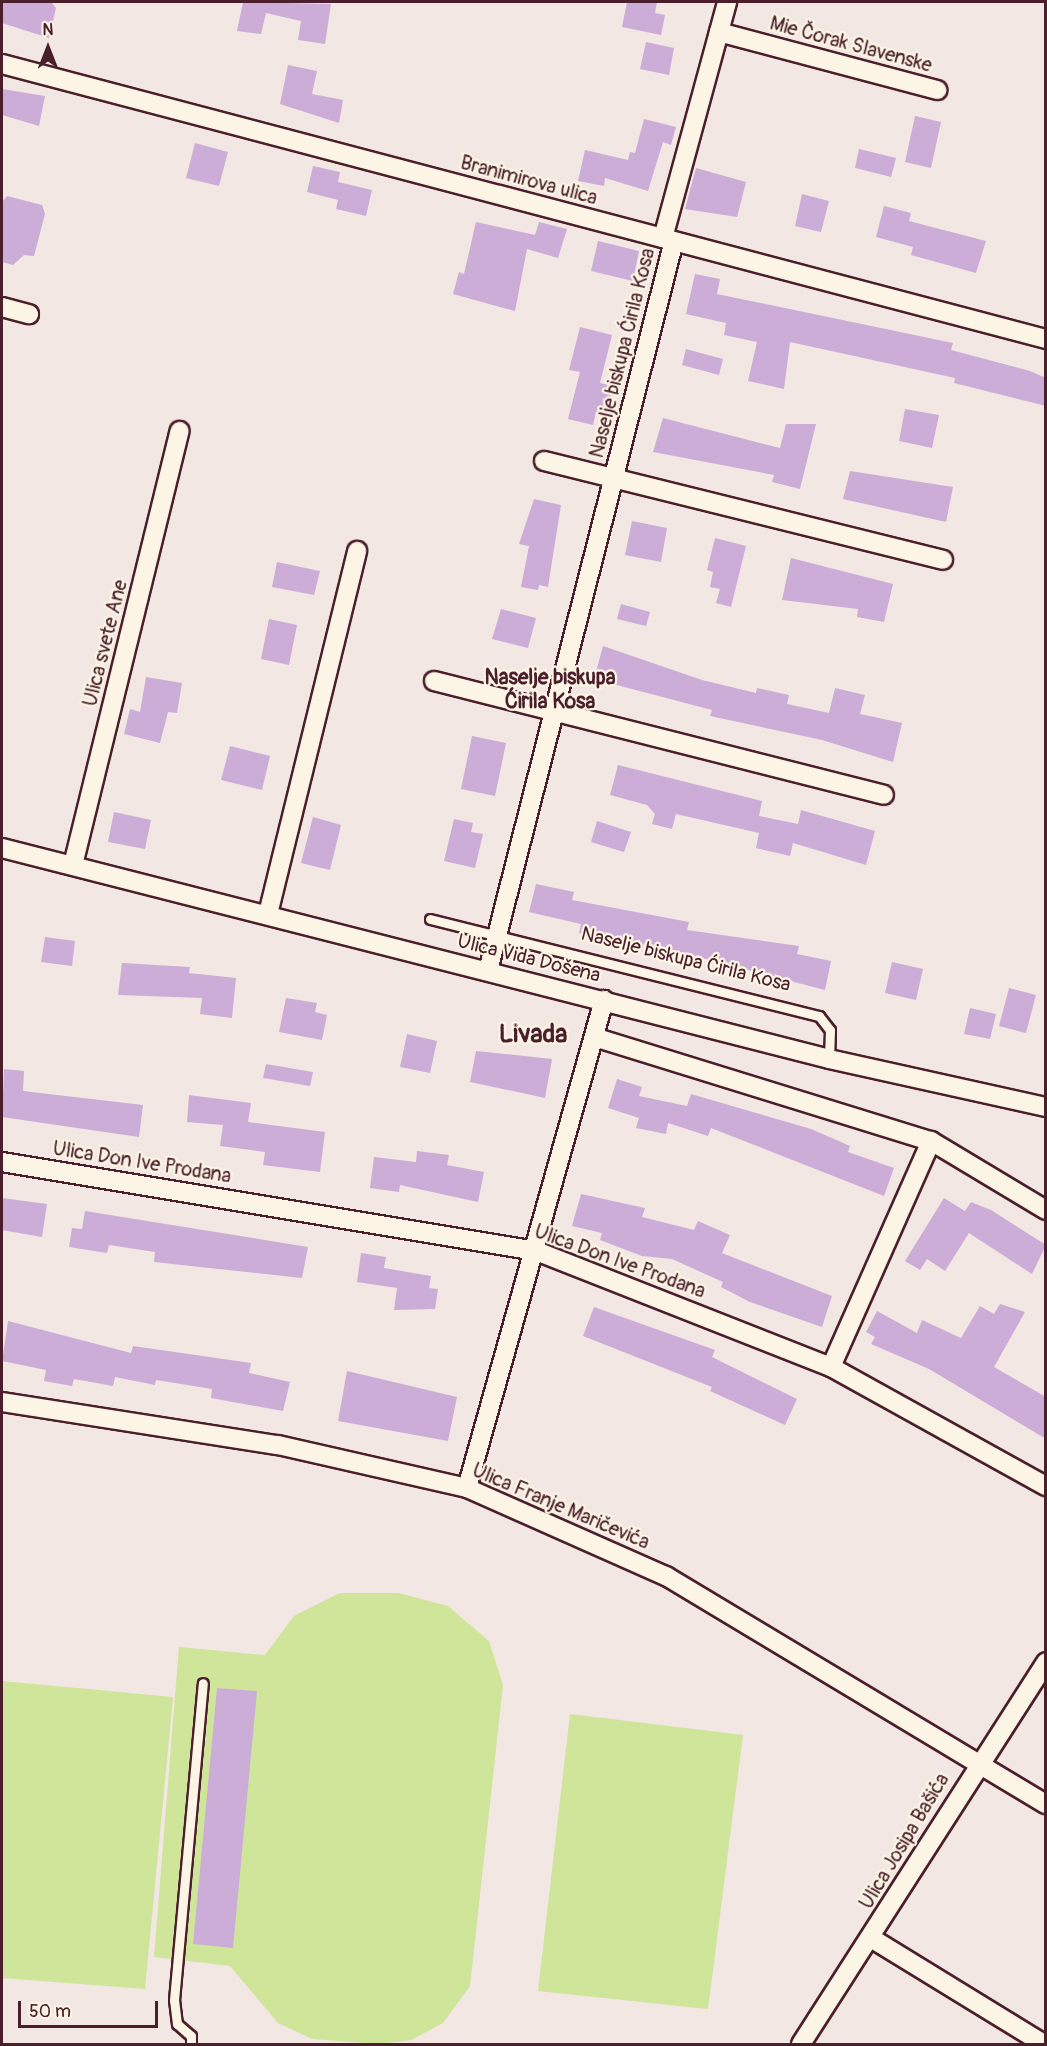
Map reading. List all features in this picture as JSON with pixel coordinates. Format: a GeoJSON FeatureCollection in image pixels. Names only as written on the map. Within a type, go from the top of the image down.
{"type":"FeatureCollection","features":[{"type":"Feature","properties":{"kind":"street","name":"Naselje biskupa Ćirila Kosa"},"geometry":{"type":"LineString","coordinates":[[488,971],[614,477],[668,240],[727,2]]}},
{"type":"Feature","properties":{"kind":"street","name":"Mie Čorak Slavenske"},"geometry":{"type":"LineString","coordinates":[[719,32],[937,90]]}},
{"type":"Feature","properties":{"kind":"street","name":"Branimirova ulica"},"geometry":{"type":"LineString","coordinates":[[2,64],[1046,339]]}},
{"type":"Feature","properties":{"kind":"street"},"geometry":{"type":"LineString","coordinates":[[2,307],[29,314]]}},
{"type":"Feature","properties":{"kind":"street","name":"Ulica svete Ane"},"geometry":{"type":"LineString","coordinates":[[73,865],[180,430]]}},
{"type":"Feature","properties":{"kind":"street","name":"Naselje biskupa Ćirila Kosa"},"geometry":{"type":"LineString","coordinates":[[544,460],[943,560]]}},
{"type":"Feature","properties":{"kind":"street"},"geometry":{"type":"LineString","coordinates":[[268,914],[357,551]]}},
{"type":"Feature","properties":{"kind":"street"},"geometry":{"type":"LineString","coordinates":[[434,681],[884,795]]}},
{"type":"Feature","properties":{"kind":"street","name":"Ulica Vida Došena"},"geometry":{"type":"LineString","coordinates":[[2,848],[268,914],[829,1059],[1046,1107]]}},
{"type":"Feature","properties":{"kind":"street"},"geometry":{"type":"LineString","coordinates":[[467,1488],[536,1251],[604,1000]]}},
{"type":"Feature","properties":{"kind":"street"},"geometry":{"type":"LineString","coordinates":[[594,1037],[932,1141],[1046,1210]]}},
{"type":"Feature","properties":{"kind":"street"},"geometry":{"type":"LineString","coordinates":[[831,1367],[932,1141]]}},
{"type":"Feature","properties":{"kind":"street","name":"Ulica Don Ive Prodana"},"geometry":{"type":"LineString","coordinates":[[2,1162],[536,1251],[831,1367],[1046,1486]]}},
{"type":"Feature","properties":{"kind":"street","name":"Ulica Franje Maričevića"},"geometry":{"type":"LineString","coordinates":[[2,1402],[278,1445],[467,1488],[666,1576],[1046,1804]]}},
{"type":"Feature","properties":{"kind":"street","name":"Ulica Josipa Bašića"},"geometry":{"type":"LineString","coordinates":[[801,2044],[871,1938],[977,1764],[1046,1662]]}},
{"type":"Feature","properties":{"kind":"street"},"geometry":{"type":"LineString","coordinates":[[871,1938],[1044,2044]]}},
{"type":"Feature","properties":{"kind":"lane","name":"Naselje biskupa Ćirila Kosa"},"geometry":{"type":"LineString","coordinates":[[430,919],[498,934],[819,1016],[830,1030],[829,1059]]}},
{"type":"Feature","properties":{"kind":"lane"},"geometry":{"type":"LineString","coordinates":[[191,2044],[191,2036],[177,2024],[174,2000],[203,1683]]}},
{"type":"Feature","properties":{"kind":"green space"},"geometry":{"type":"Polygon","coordinates":[[[340,1593],[398,1593],[448,1606],[489,1641],[503,1685],[470,1986],[443,2023],[411,2040],[379,2044],[312,2039],[278,2023],[230,1966],[154,1957],[179,1647],[265,1655],[294,1616],[340,1593]]]}},
{"type":"Feature","properties":{"kind":"green space"},"geometry":{"type":"Polygon","coordinates":[[[2,1681],[173,1697],[145,1989],[2,1978],[2,1681]]]}},
{"type":"Feature","properties":{"kind":"green space"},"geometry":{"type":"Polygon","coordinates":[[[570,1714],[743,1735],[708,2009],[538,1991],[570,1714]]]}},
{"type":"Feature","properties":{"kind":"building"},"geometry":{"type":"Polygon","coordinates":[[[2,2],[51,2],[56,8],[49,38],[2,23],[2,2]]]}},
{"type":"Feature","properties":{"kind":"building"},"geometry":{"type":"Polygon","coordinates":[[[243,2],[331,4],[325,44],[298,40],[301,21],[266,13],[261,34],[237,31],[243,2]]]}},
{"type":"Feature","properties":{"kind":"building"},"geometry":{"type":"Polygon","coordinates":[[[627,2],[657,2],[655,13],[665,15],[661,35],[622,27],[627,2]]]}},
{"type":"Feature","properties":{"kind":"building"},"geometry":{"type":"Polygon","coordinates":[[[646,42],[674,48],[669,75],[640,69],[646,42]]]}},
{"type":"Feature","properties":{"kind":"building"},"geometry":{"type":"Polygon","coordinates":[[[288,65],[317,71],[312,94],[343,100],[339,123],[280,104],[288,65]]]}},
{"type":"Feature","properties":{"kind":"building"},"geometry":{"type":"Polygon","coordinates":[[[2,89],[45,96],[39,126],[2,115],[2,89]]]}},
{"type":"Feature","properties":{"kind":"building"},"geometry":{"type":"Polygon","coordinates":[[[915,116],[941,122],[931,168],[905,162],[915,116]]]}},
{"type":"Feature","properties":{"kind":"building"},"geometry":{"type":"Polygon","coordinates":[[[644,119],[676,127],[671,145],[663,142],[648,191],[605,178],[604,186],[578,181],[585,150],[628,160],[630,152],[635,153],[644,119]]]}},
{"type":"Feature","properties":{"kind":"building"},"geometry":{"type":"Polygon","coordinates":[[[195,143],[228,152],[219,186],[186,178],[195,143]]]}},
{"type":"Feature","properties":{"kind":"building"},"geometry":{"type":"Polygon","coordinates":[[[859,149],[896,158],[891,177],[855,168],[859,149]]]}},
{"type":"Feature","properties":{"kind":"building"},"geometry":{"type":"Polygon","coordinates":[[[313,166],[340,172],[338,182],[372,190],[366,216],[336,209],[338,200],[307,192],[313,166]]]}},
{"type":"Feature","properties":{"kind":"building"},"geometry":{"type":"Polygon","coordinates":[[[696,168],[746,182],[737,217],[685,209],[696,168]]]}},
{"type":"Feature","properties":{"kind":"building"},"geometry":{"type":"Polygon","coordinates":[[[802,194],[829,201],[821,232],[795,226],[802,194]]]}},
{"type":"Feature","properties":{"kind":"building"},"geometry":{"type":"Polygon","coordinates":[[[7,196],[42,205],[45,214],[34,256],[24,255],[13,265],[2,262],[2,202],[7,196]]]}},
{"type":"Feature","properties":{"kind":"building"},"geometry":{"type":"Polygon","coordinates":[[[884,206],[911,213],[909,221],[986,241],[976,273],[911,255],[913,247],[876,237],[884,206]]]}},
{"type":"Feature","properties":{"kind":"building"},"geometry":{"type":"Polygon","coordinates":[[[476,222],[535,235],[539,222],[567,229],[558,258],[527,249],[515,311],[453,294],[459,272],[464,274],[476,222]]]}},
{"type":"Feature","properties":{"kind":"building"},"geometry":{"type":"Polygon","coordinates":[[[598,241],[639,251],[633,281],[591,271],[598,241]]]}},
{"type":"Feature","properties":{"kind":"building"},"geometry":{"type":"Polygon","coordinates":[[[695,274],[720,279],[717,294],[953,343],[951,350],[1030,371],[1046,378],[1046,406],[954,383],[955,378],[790,342],[784,389],[748,381],[757,342],[724,335],[726,323],[686,314],[695,274]]]}},
{"type":"Feature","properties":{"kind":"building"},"geometry":{"type":"Polygon","coordinates":[[[580,327],[612,335],[600,383],[614,386],[608,414],[596,412],[593,425],[568,419],[580,372],[569,370],[580,327]]]}},
{"type":"Feature","properties":{"kind":"building"},"geometry":{"type":"Polygon","coordinates":[[[686,349],[723,359],[719,375],[682,365],[686,349]]]}},
{"type":"Feature","properties":{"kind":"building"},"geometry":{"type":"Polygon","coordinates":[[[905,409],[939,415],[932,448],[899,441],[905,409]]]}},
{"type":"Feature","properties":{"kind":"building"},"geometry":{"type":"Polygon","coordinates":[[[663,418],[780,448],[786,424],[816,424],[800,489],[772,482],[774,475],[653,452],[663,418]]]}},
{"type":"Feature","properties":{"kind":"building"},"geometry":{"type":"Polygon","coordinates":[[[850,471],[953,487],[946,522],[843,499],[850,471]]]}},
{"type":"Feature","properties":{"kind":"building"},"geometry":{"type":"Polygon","coordinates":[[[534,499],[561,505],[548,587],[539,585],[538,590],[521,587],[529,546],[519,544],[534,499]]]}},
{"type":"Feature","properties":{"kind":"building"},"geometry":{"type":"Polygon","coordinates":[[[632,521],[667,528],[661,562],[625,555],[632,521]]]}},
{"type":"Feature","properties":{"kind":"building"},"geometry":{"type":"Polygon","coordinates":[[[715,538],[746,546],[731,607],[716,603],[720,589],[710,587],[713,572],[707,570],[715,538]]]}},
{"type":"Feature","properties":{"kind":"building"},"geometry":{"type":"Polygon","coordinates":[[[791,558],[893,584],[884,622],[857,617],[858,609],[782,600],[791,558]]]}},
{"type":"Feature","properties":{"kind":"building"},"geometry":{"type":"Polygon","coordinates":[[[277,562],[320,571],[314,595],[272,587],[277,562]]]}},
{"type":"Feature","properties":{"kind":"building"},"geometry":{"type":"Polygon","coordinates":[[[621,604],[650,612],[646,626],[617,619],[621,604]]]}},
{"type":"Feature","properties":{"kind":"building"},"geometry":{"type":"Polygon","coordinates":[[[501,609],[536,618],[528,648],[492,639],[501,609]]]}},
{"type":"Feature","properties":{"kind":"building"},"geometry":{"type":"Polygon","coordinates":[[[269,619],[297,625],[289,665],[261,659],[269,619]]]}},
{"type":"Feature","properties":{"kind":"building"},"geometry":{"type":"Polygon","coordinates":[[[603,646],[702,680],[756,693],[757,688],[789,695],[787,704],[829,713],[835,688],[865,695],[860,714],[902,723],[893,762],[822,740],[710,716],[712,710],[594,679],[603,646]]]}},
{"type":"Feature","properties":{"kind":"building"},"geometry":{"type":"Polygon","coordinates":[[[146,677],[182,683],[177,713],[168,712],[160,743],[124,734],[130,709],[140,712],[146,677]]]}},
{"type":"Feature","properties":{"kind":"building"},"geometry":{"type":"Polygon","coordinates":[[[472,736],[506,743],[495,796],[461,789],[472,736]]]}},
{"type":"Feature","properties":{"kind":"building"},"geometry":{"type":"Polygon","coordinates":[[[230,746],[270,756],[262,790],[221,780],[230,746]]]}},
{"type":"Feature","properties":{"kind":"building"},"geometry":{"type":"Polygon","coordinates":[[[618,765],[762,801],[759,816],[798,824],[801,810],[875,831],[866,865],[793,843],[790,856],[756,848],[759,833],[676,814],[672,829],[652,824],[655,814],[647,805],[610,795],[618,765]]]}},
{"type":"Feature","properties":{"kind":"building"},"geometry":{"type":"Polygon","coordinates":[[[114,812],[151,820],[145,849],[108,842],[114,812]]]}},
{"type":"Feature","properties":{"kind":"building"},"geometry":{"type":"Polygon","coordinates":[[[313,817],[341,825],[330,870],[301,863],[313,817]]]}},
{"type":"Feature","properties":{"kind":"building"},"geometry":{"type":"Polygon","coordinates":[[[454,819],[473,823],[471,832],[483,834],[475,868],[444,861],[454,819]]]}},
{"type":"Feature","properties":{"kind":"building"},"geometry":{"type":"Polygon","coordinates":[[[597,821],[631,832],[624,852],[591,842],[597,821]]]}},
{"type":"Feature","properties":{"kind":"building"},"geometry":{"type":"Polygon","coordinates":[[[536,884],[574,892],[572,900],[689,922],[687,930],[799,946],[797,954],[831,961],[825,990],[644,943],[642,950],[579,933],[581,924],[529,912],[536,884]]]}},
{"type":"Feature","properties":{"kind":"building"},"geometry":{"type":"Polygon","coordinates":[[[45,937],[75,941],[72,966],[41,962],[45,937]]]}},
{"type":"Feature","properties":{"kind":"building"},"geometry":{"type":"Polygon","coordinates":[[[892,962],[923,969],[916,1000],[885,993],[892,962]]]}},
{"type":"Feature","properties":{"kind":"building"},"geometry":{"type":"Polygon","coordinates":[[[122,963],[190,967],[189,973],[236,978],[232,1018],[200,1014],[202,998],[118,995],[122,963]]]}},
{"type":"Feature","properties":{"kind":"building"},"geometry":{"type":"Polygon","coordinates":[[[1009,988],[1036,995],[1026,1033],[999,1026],[1009,988]]]}},
{"type":"Feature","properties":{"kind":"building"},"geometry":{"type":"Polygon","coordinates":[[[286,998],[317,1003],[315,1012],[327,1015],[322,1040],[279,1032],[286,998]]]}},
{"type":"Feature","properties":{"kind":"building"},"geometry":{"type":"Polygon","coordinates":[[[970,1008],[996,1014],[990,1039],[964,1034],[970,1008]]]}},
{"type":"Feature","properties":{"kind":"building"},"geometry":{"type":"Polygon","coordinates":[[[407,1034],[437,1041],[430,1073],[400,1067],[407,1034]]]}},
{"type":"Feature","properties":{"kind":"building"},"geometry":{"type":"Polygon","coordinates":[[[476,1051],[552,1059],[545,1098],[470,1082],[476,1051]]]}},
{"type":"Feature","properties":{"kind":"building"},"geometry":{"type":"Polygon","coordinates":[[[266,1064],[313,1072],[310,1086],[263,1078],[266,1064]]]}},
{"type":"Feature","properties":{"kind":"building"},"geometry":{"type":"Polygon","coordinates":[[[4,1069],[24,1071],[23,1091],[143,1105],[139,1137],[2,1117],[4,1069]]]}},
{"type":"Feature","properties":{"kind":"building"},"geometry":{"type":"Polygon","coordinates":[[[617,1079],[642,1087],[639,1096],[687,1106],[691,1094],[811,1129],[850,1146],[848,1152],[894,1168],[884,1196],[711,1128],[708,1136],[668,1123],[666,1134],[636,1128],[639,1118],[608,1108],[617,1079]]]}},
{"type":"Feature","properties":{"kind":"building"},"geometry":{"type":"Polygon","coordinates":[[[189,1095],[251,1103],[248,1122],[325,1132],[320,1172],[263,1165],[265,1152],[220,1146],[223,1125],[187,1122],[189,1095]]]}},
{"type":"Feature","properties":{"kind":"building"},"geometry":{"type":"Polygon","coordinates":[[[417,1151],[449,1155],[447,1165],[484,1172],[478,1202],[400,1185],[399,1192],[370,1188],[374,1157],[416,1162],[417,1151]]]}},
{"type":"Feature","properties":{"kind":"building"},"geometry":{"type":"Polygon","coordinates":[[[581,1194],[645,1208],[642,1217],[694,1230],[698,1221],[730,1235],[722,1253],[832,1296],[822,1327],[750,1302],[721,1287],[723,1282],[672,1259],[642,1256],[600,1240],[602,1233],[572,1226],[581,1194]]]}},
{"type":"Feature","properties":{"kind":"building"},"geometry":{"type":"Polygon","coordinates":[[[2,1198],[47,1204],[42,1237],[2,1230],[2,1198]]]}},
{"type":"Feature","properties":{"kind":"building"},"geometry":{"type":"Polygon","coordinates":[[[944,1198],[965,1211],[971,1202],[991,1210],[1046,1245],[1032,1274],[969,1233],[945,1271],[927,1259],[920,1270],[905,1261],[944,1198]]]}},
{"type":"Feature","properties":{"kind":"building"},"geometry":{"type":"Polygon","coordinates":[[[85,1211],[308,1247],[302,1278],[154,1262],[155,1252],[109,1245],[107,1253],[69,1247],[72,1228],[82,1229],[85,1211]]]}},
{"type":"Feature","properties":{"kind":"building"},"geometry":{"type":"Polygon","coordinates":[[[361,1253],[386,1257],[384,1268],[431,1276],[429,1288],[438,1289],[435,1309],[394,1310],[397,1288],[357,1282],[361,1253]]]}},
{"type":"Feature","properties":{"kind":"building"},"geometry":{"type":"Polygon","coordinates":[[[1000,1304],[1025,1312],[994,1367],[1046,1397],[1046,1439],[929,1369],[871,1344],[875,1337],[866,1332],[877,1311],[917,1333],[922,1320],[961,1338],[980,1306],[994,1314],[1000,1304]]]}},
{"type":"Feature","properties":{"kind":"building"},"geometry":{"type":"Polygon","coordinates":[[[594,1307],[715,1350],[712,1357],[797,1399],[785,1425],[710,1391],[712,1387],[583,1336],[594,1307]]]}},
{"type":"Feature","properties":{"kind":"building"},"geometry":{"type":"Polygon","coordinates":[[[8,1321],[131,1353],[133,1346],[251,1363],[249,1373],[290,1382],[283,1411],[211,1398],[212,1389],[156,1380],[155,1385],[115,1377],[113,1386],[74,1379],[72,1386],[44,1381],[46,1370],[2,1361],[8,1321]]]}},
{"type":"Feature","properties":{"kind":"building"},"geometry":{"type":"Polygon","coordinates":[[[347,1371],[457,1397],[448,1441],[338,1421],[347,1371]]]}},
{"type":"Feature","properties":{"kind":"building"},"geometry":{"type":"Polygon","coordinates":[[[217,1688],[257,1691],[233,1948],[193,1944],[217,1688]]]}},
{"type":"Feature","properties":{"kind":"district","name":"Naselje biskupa Ćirila Kosa"},"geometry":{"type":"Point","coordinates":[550,690]}},
{"type":"Feature","properties":{"kind":"district","name":"Livada"},"geometry":{"type":"Point","coordinates":[533,1035]}}]}
